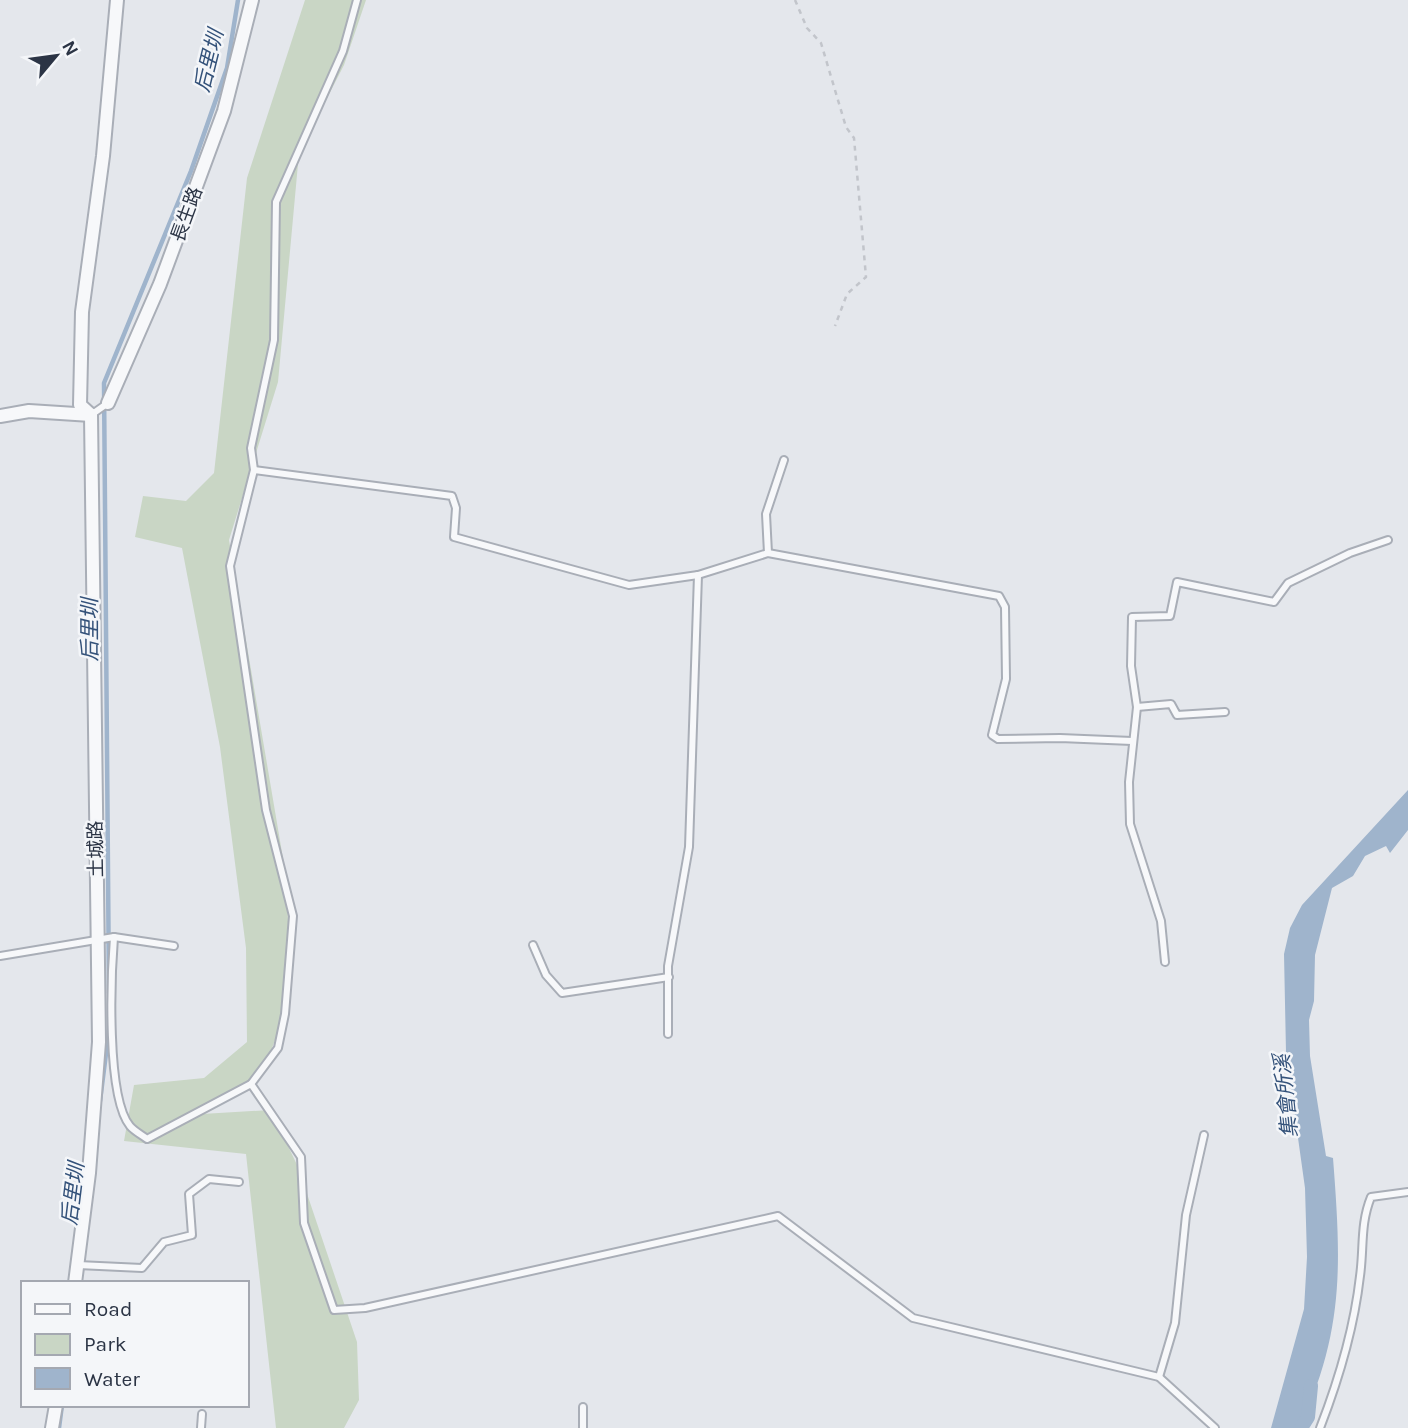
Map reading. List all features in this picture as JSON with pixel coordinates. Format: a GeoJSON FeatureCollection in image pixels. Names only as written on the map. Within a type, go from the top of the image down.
{"type":"FeatureCollection","features":[{"type":"Feature","properties":{"kind":"street"},"geometry":{"type":"LineString","coordinates":[[99,409],[80,405],[82,312],[103,156],[117,0]]}},
{"type":"Feature","properties":{"kind":"street","name":"長生路"},"geometry":{"type":"LineString","coordinates":[[99,409],[160,284],[224,111],[253,0]]}},
{"type":"Feature","properties":{"kind":"street"},"geometry":{"type":"LineString","coordinates":[[0,416],[29,411],[99,409]]}},
{"type":"Feature","properties":{"kind":"street","name":"土城路"},"geometry":{"type":"LineString","coordinates":[[75,1281],[89,1173],[99,1042],[99,409]]}},
{"type":"Feature","properties":{"kind":"street"},"geometry":{"type":"LineString","coordinates":[[52,1428],[56,1407]]}},
{"type":"Feature","properties":{"kind":"lane"},"geometry":{"type":"LineString","coordinates":[[114,937],[110,984],[118,1099],[129,1125],[147,1139],[251,1084],[278,1048],[285,1014],[293,916],[265,810],[230,566],[254,470],[251,448],[274,340],[276,202],[343,51],[357,0]]}},
{"type":"Feature","properties":{"kind":"lane"},"geometry":{"type":"LineString","coordinates":[[768,553],[766,514],[784,460]]}},
{"type":"Feature","properties":{"kind":"lane"},"geometry":{"type":"LineString","coordinates":[[254,470],[452,496],[456,508],[454,537],[629,585],[698,575],[768,553],[999,596],[1005,607],[1006,679],[992,735],[998,739],[1132,741]]}},
{"type":"Feature","properties":{"kind":"lane"},"geometry":{"type":"LineString","coordinates":[[1165,962],[1161,921],[1130,824],[1132,741],[1137,707],[1131,666],[1132,617],[1170,615],[1177,582],[1274,602],[1288,583],[1350,553],[1388,540]]}},
{"type":"Feature","properties":{"kind":"lane"},"geometry":{"type":"LineString","coordinates":[[668,1034],[668,976],[689,847],[698,575]]}},
{"type":"Feature","properties":{"kind":"lane"},"geometry":{"type":"LineString","coordinates":[[1137,707],[1171,704],[1177,715],[1225,712]]}},
{"type":"Feature","properties":{"kind":"lane"},"geometry":{"type":"LineString","coordinates":[[0,956],[114,937],[174,946]]}},
{"type":"Feature","properties":{"kind":"lane"},"geometry":{"type":"LineString","coordinates":[[533,945],[546,975],[562,993],[668,976]]}},
{"type":"Feature","properties":{"kind":"lane"},"geometry":{"type":"LineString","coordinates":[[251,1084],[301,1157],[304,1223],[334,1310],[365,1308],[778,1216],[912,1318],[1158,1377],[1215,1428]]}},
{"type":"Feature","properties":{"kind":"lane"},"geometry":{"type":"LineString","coordinates":[[1158,1377],[1175,1323],[1186,1215],[1204,1135]]}},
{"type":"Feature","properties":{"kind":"lane"},"geometry":{"type":"LineString","coordinates":[[78,1265],[142,1268],[164,1242],[192,1235],[189,1194],[209,1179],[239,1182]]}},
{"type":"Feature","properties":{"kind":"lane"},"geometry":{"type":"LineString","coordinates":[[1320,1428],[1341,1374],[1360,1275],[1362,1218],[1371,1197],[1408,1192]]}},
{"type":"Feature","properties":{"kind":"lane"},"geometry":{"type":"LineString","coordinates":[[583,1407],[583,1428]]}},
{"type":"Feature","properties":{"kind":"lane"},"geometry":{"type":"LineString","coordinates":[[201,1428],[202,1414]]}},
{"type":"Feature","properties":{"kind":"path"},"geometry":{"type":"LineString","coordinates":[[794,0],[807,28],[821,43],[846,127],[855,138],[866,277],[847,294],[835,326]]}},
{"type":"Feature","properties":{"kind":"green space"},"geometry":{"type":"Polygon","coordinates":[[[305,0],[366,0],[344,65],[299,153],[278,382],[229,540],[287,882],[290,1002],[263,1071],[202,1114],[271,1110],[298,1167],[357,1342],[359,1400],[344,1428],[276,1428],[246,1154],[124,1141],[134,1085],[204,1078],[247,1042],[246,948],[220,747],[182,548],[135,537],[143,496],[186,501],[214,473],[247,178],[305,0]]]}},
{"type":"Feature","properties":{"kind":"water"},"geometry":{"type":"Polygon","coordinates":[[[1408,790],[1408,830],[1390,853],[1386,846],[1365,856],[1353,876],[1332,888],[1315,955],[1314,1001],[1309,1020],[1310,1056],[1326,1156],[1333,1158],[1338,1230],[1336,1296],[1325,1360],[1299,1428],[1271,1428],[1304,1309],[1307,1257],[1305,1188],[1286,1052],[1284,954],[1290,928],[1302,905],[1408,790]]]}},
{"type":"Feature","properties":{"kind":"waterway","name":"后里圳"},"geometry":{"type":"LineString","coordinates":[[109,993],[104,383],[191,171],[227,68],[238,0]]}},
{"type":"Feature","properties":{"kind":"waterway","name":"后里圳"},"geometry":{"type":"LineString","coordinates":[[100,1101],[109,1030]]}},
{"type":"Feature","properties":{"kind":"waterway","name":"集會所溪"},"geometry":{"type":"LineString","coordinates":[[1301,1428],[1308,1417],[1311,1386]]}},
{"type":"Feature","properties":{"kind":"waterway","name":"后里圳"},"geometry":{"type":"LineString","coordinates":[[59,1428],[62,1407]]}}]}
